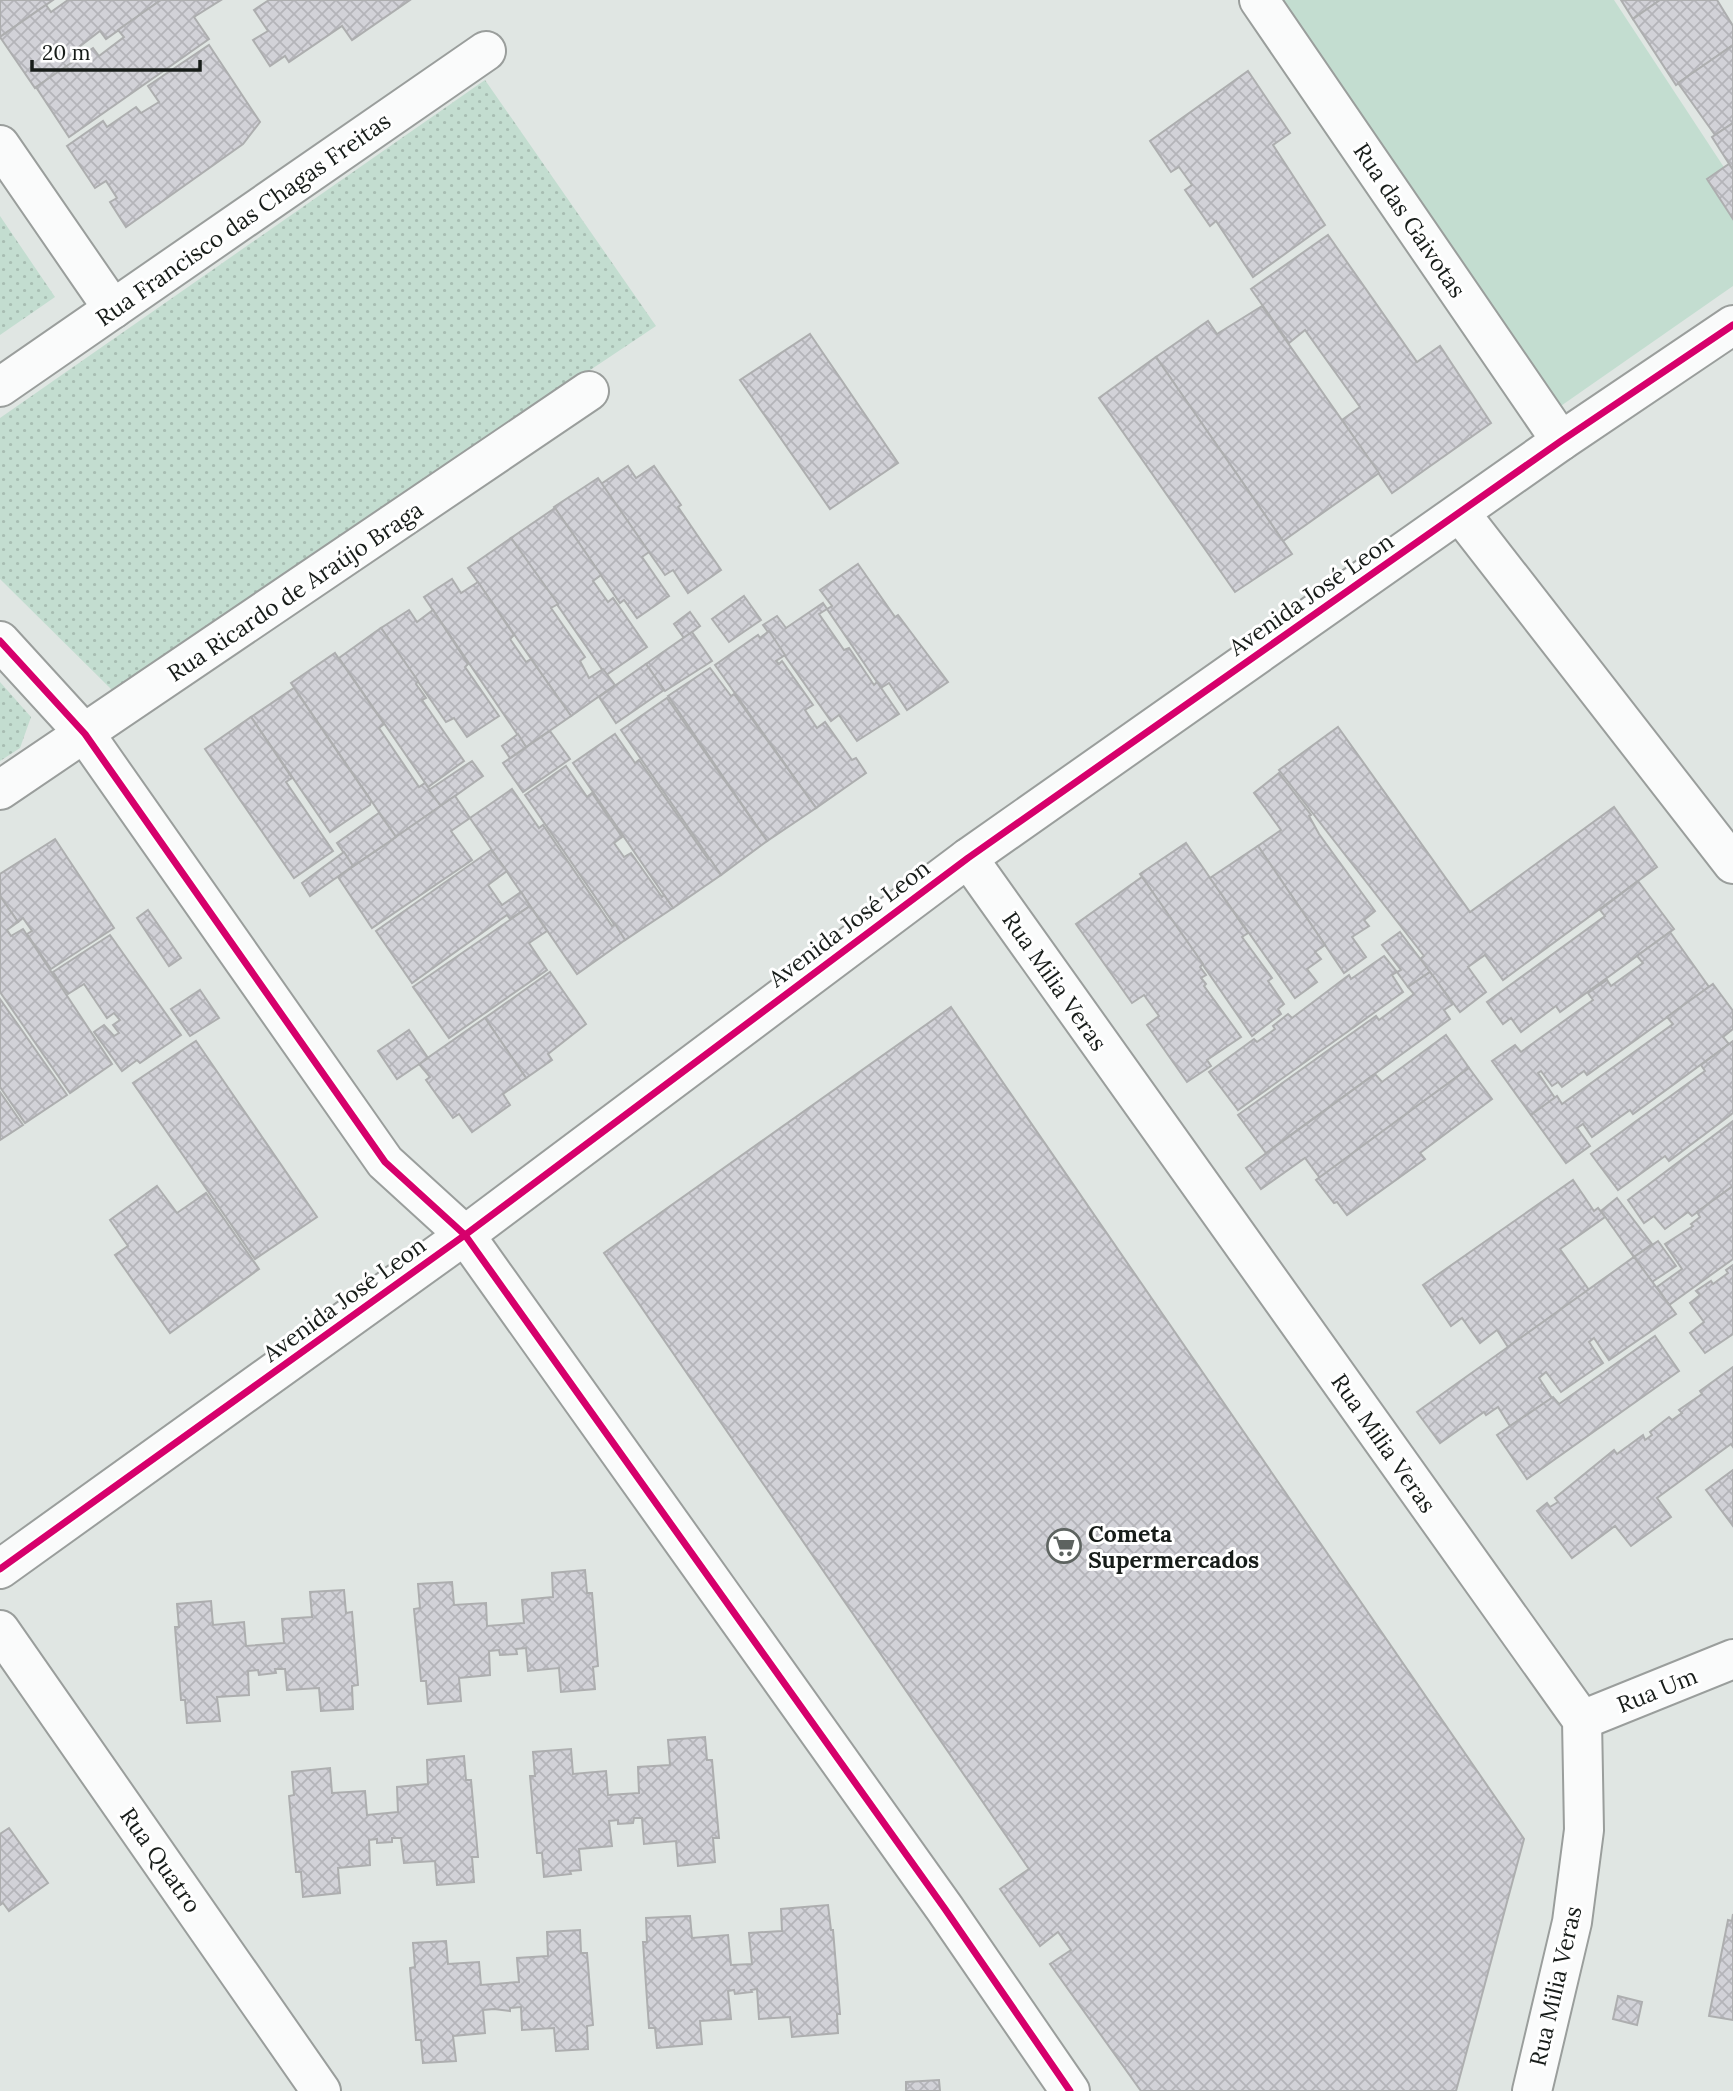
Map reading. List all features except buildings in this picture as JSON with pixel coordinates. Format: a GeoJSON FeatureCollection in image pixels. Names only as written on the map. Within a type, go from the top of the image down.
{"type":"FeatureCollection","features":[{"type":"Feature","properties":{"kind":"street","name":"Rua das Gaivotas"},"geometry":{"type":"LineString","coordinates":[[1259,0],[1561,440]]}},
{"type":"Feature","properties":{"kind":"street","name":"Rua Francisco das Chagas Freitas"},"geometry":{"type":"LineString","coordinates":[[0,387],[485,51]]}},
{"type":"Feature","properties":{"kind":"street"},"geometry":{"type":"LineString","coordinates":[[0,145],[113,309]]}},
{"type":"Feature","properties":{"kind":"street","name":"Avenida José Leon"},"geometry":{"type":"LineString","coordinates":[[0,1569],[465,1235],[968,858],[1561,440],[1733,325]]}},
{"type":"Feature","properties":{"kind":"street","name":"Rua Ricardo de Araújo Braga"},"geometry":{"type":"LineString","coordinates":[[0,790],[589,391]]}},
{"type":"Feature","properties":{"kind":"street"},"geometry":{"type":"LineString","coordinates":[[1460,513],[1733,864]]}},
{"type":"Feature","properties":{"kind":"street"},"geometry":{"type":"LineString","coordinates":[[0,641],[85,734],[385,1162],[465,1235],[945,1909],[1070,2091]]}},
{"type":"Feature","properties":{"kind":"street","name":"Rua Milia Veras"},"geometry":{"type":"LineString","coordinates":[[968,858],[1581,1720],[1583,1843],[1572,1922],[1532,2091]]}},
{"type":"Feature","properties":{"kind":"street","name":"Rua Quatro"},"geometry":{"type":"LineString","coordinates":[[0,1630],[321,2091]]}},
{"type":"Feature","properties":{"kind":"street","name":"Rua Um"},"geometry":{"type":"LineString","coordinates":[[1581,1720],[1733,1659]]}},
{"type":"Feature","properties":{"kind":"green space"},"geometry":{"type":"Polygon","coordinates":[[[1281,0],[1614,0],[1733,181],[1733,286],[1555,410],[1281,0]]]}},
{"type":"Feature","properties":{"kind":"green space"},"geometry":{"type":"Polygon","coordinates":[[[485,80],[656,326],[112,690],[0,579],[0,418],[485,80]]]}},
{"type":"Feature","properties":{"kind":"green space"},"geometry":{"type":"Polygon","coordinates":[[[0,216],[55,297],[0,335],[0,216]]]}},
{"type":"Feature","properties":{"kind":"green space"},"geometry":{"type":"Polygon","coordinates":[[[0,682],[31,717],[20,748],[0,761],[0,682]]]}},
{"type":"Feature","properties":{"kind":"cycle path"},"geometry":{"type":"LineString","coordinates":[[0,1569],[465,1235],[968,858],[1561,441],[1733,325]]}},
{"type":"Feature","properties":{"kind":"cycle path"},"geometry":{"type":"LineString","coordinates":[[0,641],[85,734],[385,1162],[465,1235],[945,1909],[1070,2091]]}},
{"type":"Feature","properties":{"kind":"place","name":"Cometa Supermercados"},"geometry":{"type":"Point","coordinates":[1064,1546]}}]}
